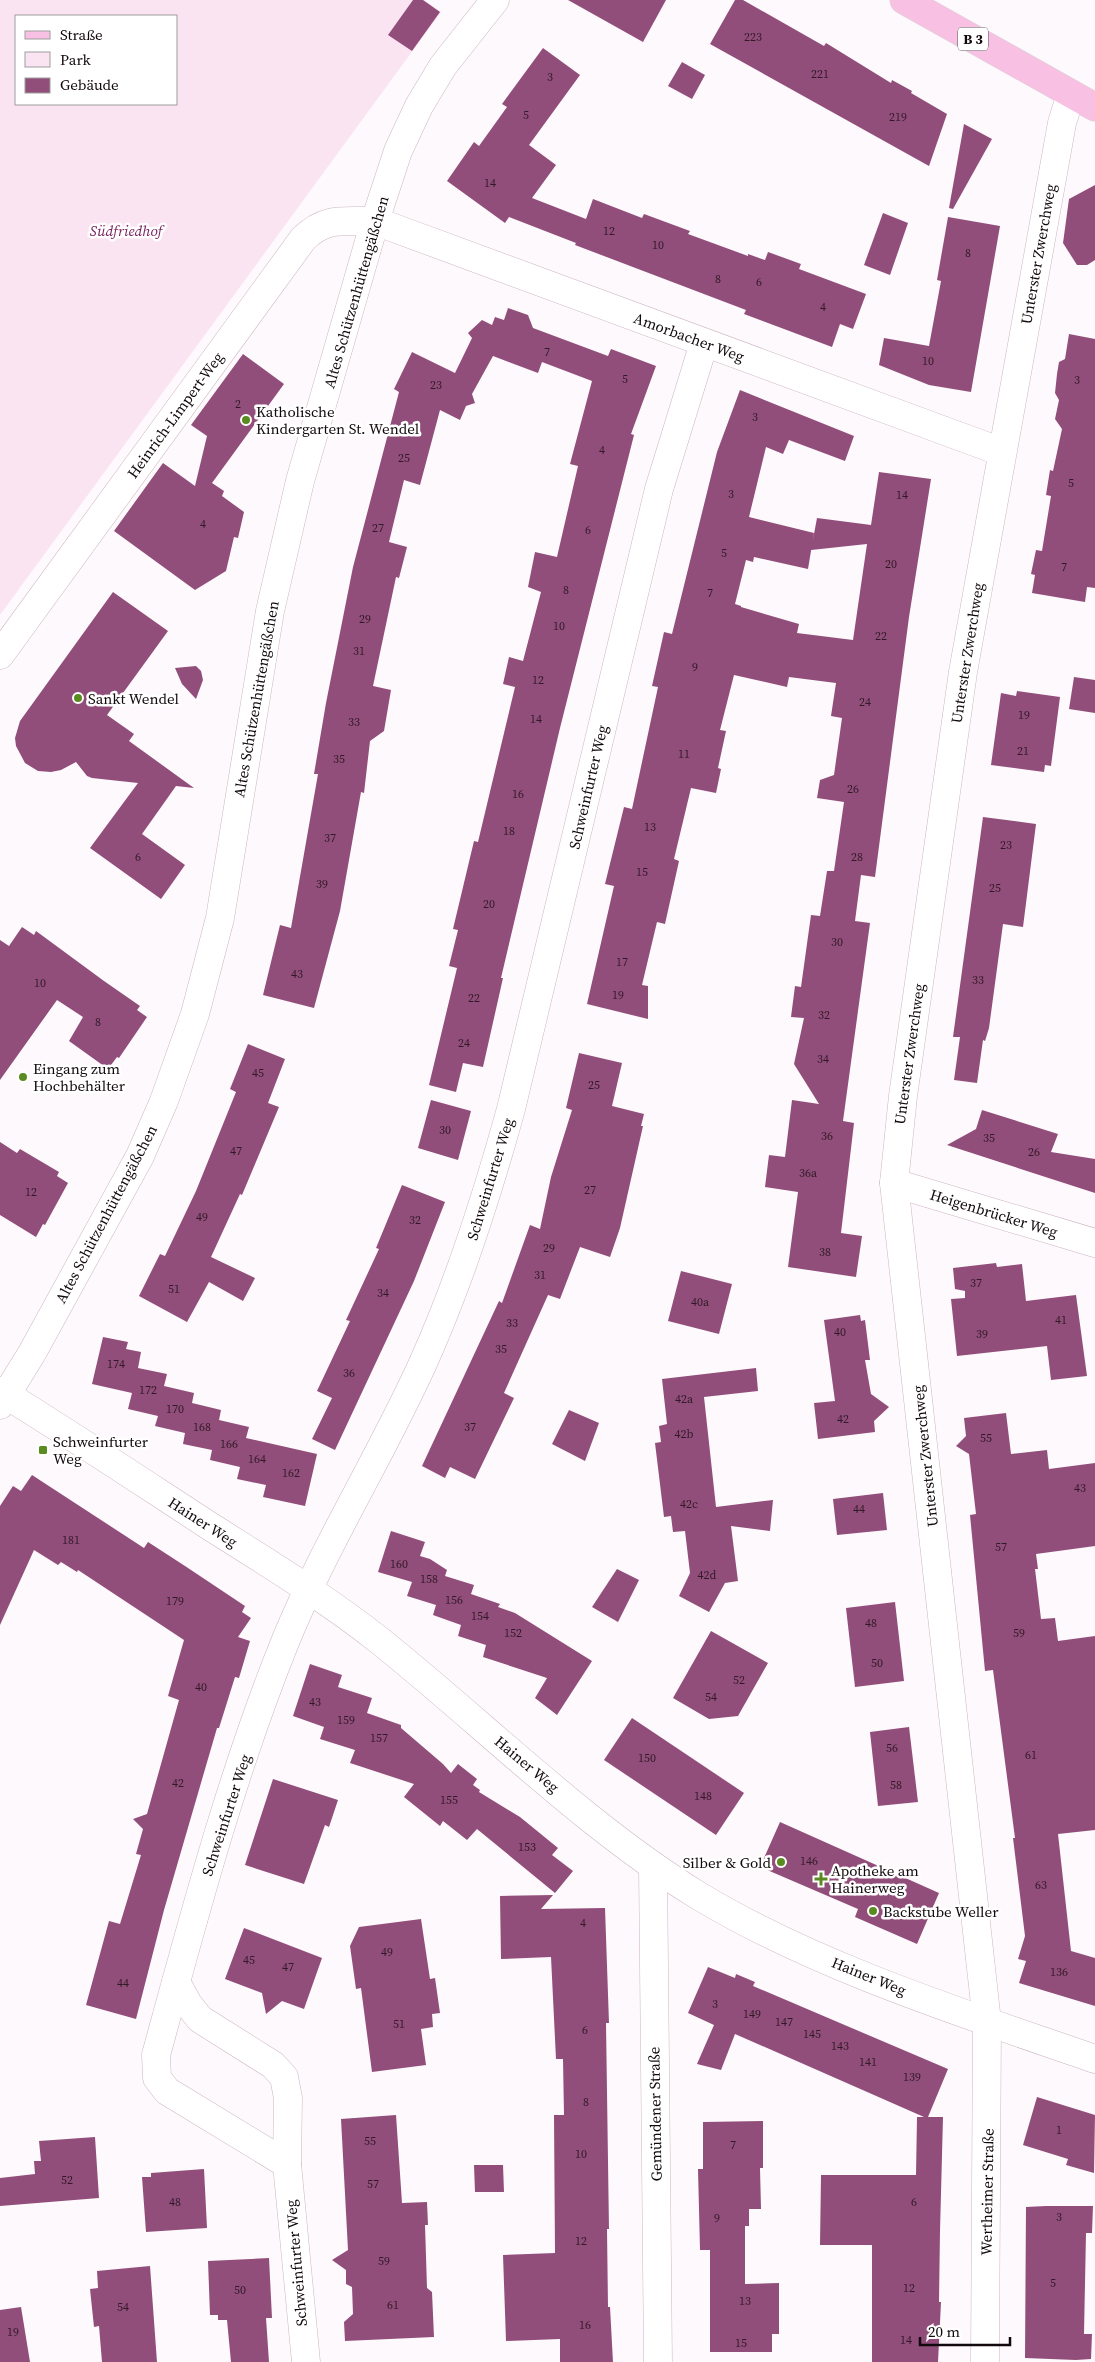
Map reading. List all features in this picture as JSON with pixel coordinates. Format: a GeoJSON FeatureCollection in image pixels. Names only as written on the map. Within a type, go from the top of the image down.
{"type":"FeatureCollection","features":[{"type":"Feature","properties":{"kind":"main road","name":"B 3"},"geometry":{"type":"LineString","coordinates":[[904,0],[1095,107]]}},
{"type":"Feature","properties":{"kind":"street","name":"Altes Schützenhüttengäßchen"},"geometry":{"type":"LineString","coordinates":[[2,1397],[32,1353],[140,1156],[164,1101],[194,1014],[220,918],[272,602],[300,481],[375,221],[398,151],[419,106],[443,66],[495,0]]}},
{"type":"Feature","properties":{"kind":"street","name":"Unterster Zwerchweg"},"geometry":{"type":"LineString","coordinates":[[987,2022],[894,1183],[903,1096],[963,672],[1062,123],[1071,94]]}},
{"type":"Feature","properties":{"kind":"street","name":"Amorbacher Weg"},"geometry":{"type":"LineString","coordinates":[[375,221],[1002,452]]}},
{"type":"Feature","properties":{"kind":"street","name":"Heinrich-Limpert-Weg"},"geometry":{"type":"LineString","coordinates":[[0,654],[303,239],[314,228],[324,222],[375,221]]}},
{"type":"Feature","properties":{"kind":"street","name":"Schweinfurter Weg"},"geometry":{"type":"LineString","coordinates":[[287,2164],[167,2091],[157,2078],[156,2055],[225,1809],[285,1642],[309,1590],[422,1365],[469,1250],[487,1196],[512,1109],[659,489],[704,343]]}},
{"type":"Feature","properties":{"kind":"street","name":"Heigenbrücker Weg"},"geometry":{"type":"LineString","coordinates":[[894,1183],[1095,1243]]}},
{"type":"Feature","properties":{"kind":"street","name":"Hainer Weg"},"geometry":{"type":"LineString","coordinates":[[2,1397],[309,1590],[378,1639],[579,1807],[653,1866],[702,1897],[775,1935],[844,1967],[987,2022],[1095,2059]]}},
{"type":"Feature","properties":{"kind":"street","name":"Gemündener Straße"},"geometry":{"type":"LineString","coordinates":[[653,1866],[658,2362]]}},
{"type":"Feature","properties":{"kind":"street","name":"Schweinfurter Weg"},"geometry":{"type":"LineString","coordinates":[[176,1982],[188,2004],[200,2019],[273,2065],[284,2077],[288,2098],[287,2164],[306,2362]]}},
{"type":"Feature","properties":{"kind":"street","name":"Wertheimer Straße"},"geometry":{"type":"LineString","coordinates":[[985,2362],[987,2022]]}},
{"type":"Feature","properties":{"kind":"green space","name":"Südfriedhof"},"geometry":{"type":"Polygon","coordinates":[[[0,0],[424,0],[441,12],[0,615],[0,0]]]}},
{"type":"Feature","properties":{"kind":"building"},"geometry":{"type":"Polygon","coordinates":[[[413,0],[423,0],[440,12],[412,51],[388,35],[413,0]]]}},
{"type":"Feature","properties":{"kind":"building"},"geometry":{"type":"Polygon","coordinates":[[[568,0],[666,0],[643,42],[568,0]]]}},
{"type":"Feature","properties":{"kind":"building"},"geometry":{"type":"Polygon","coordinates":[[[735,0],[743,0],[824,46],[826,43],[891,83],[892,80],[912,91],[911,93],[947,114],[929,166],[710,44],[735,0]]]}},
{"type":"Feature","properties":{"kind":"building"},"geometry":{"type":"Polygon","coordinates":[[[543,48],[580,75],[529,145],[556,165],[532,198],[586,219],[593,199],[642,218],[644,214],[690,231],[688,234],[748,256],[748,254],[765,260],[768,252],[801,264],[799,269],[866,294],[853,329],[840,324],[832,347],[744,314],[746,310],[575,245],[576,243],[509,217],[505,223],[447,181],[474,142],[479,146],[507,107],[502,104],[543,48]]]}},
{"type":"Feature","properties":{"kind":"building"},"geometry":{"type":"Polygon","coordinates":[[[682,62],[705,75],[692,99],[668,86],[682,62]]]}},
{"type":"Feature","properties":{"kind":"building"},"geometry":{"type":"Polygon","coordinates":[[[964,124],[992,139],[953,209],[949,208],[964,124]]]}},
{"type":"Feature","properties":{"kind":"building"},"geometry":{"type":"Polygon","coordinates":[[[1095,185],[1095,260],[1087,265],[1077,265],[1063,243],[1069,199],[1095,185]]]}},
{"type":"Feature","properties":{"kind":"building"},"geometry":{"type":"Polygon","coordinates":[[[883,213],[908,223],[890,275],[864,265],[883,213]]]}},
{"type":"Feature","properties":{"kind":"building"},"geometry":{"type":"Polygon","coordinates":[[[948,217],[1000,226],[971,392],[929,385],[879,365],[884,338],[929,346],[941,281],[937,280],[948,217]]]}},
{"type":"Feature","properties":{"kind":"building"},"geometry":{"type":"Polygon","coordinates":[[[508,308],[528,315],[533,328],[608,356],[611,349],[656,366],[631,434],[634,435],[560,728],[501,978],[503,978],[483,1067],[463,1063],[456,1092],[429,1085],[457,968],[449,966],[458,930],[453,929],[474,841],[478,842],[515,687],[503,684],[509,657],[523,661],[541,592],[528,587],[535,552],[557,557],[578,466],[570,464],[592,381],[542,362],[538,373],[493,356],[472,394],[475,403],[466,406],[460,420],[440,410],[420,485],[404,480],[389,542],[407,547],[399,578],[396,577],[373,686],[391,690],[384,731],[370,741],[364,793],[361,792],[340,911],[314,1008],[263,995],[280,925],[291,928],[318,774],[314,774],[326,703],[353,567],[399,392],[394,389],[412,352],[455,373],[472,338],[468,333],[482,320],[492,325],[495,317],[504,320],[508,308]]]}},
{"type":"Feature","properties":{"kind":"building"},"geometry":{"type":"Polygon","coordinates":[[[1069,334],[1095,339],[1095,588],[1087,587],[1085,602],[1032,593],[1035,575],[1031,574],[1036,550],[1042,551],[1051,496],[1046,495],[1050,470],[1053,471],[1062,429],[1055,419],[1059,400],[1055,393],[1059,362],[1065,359],[1069,334]]]}},
{"type":"Feature","properties":{"kind":"building"},"geometry":{"type":"Polygon","coordinates":[[[243,354],[284,384],[212,483],[224,491],[222,496],[244,512],[238,538],[234,537],[226,571],[195,590],[114,531],[163,463],[195,486],[207,436],[191,425],[243,354]]]}},
{"type":"Feature","properties":{"kind":"building"},"geometry":{"type":"Polygon","coordinates":[[[740,390],[854,436],[845,461],[789,440],[783,454],[766,447],[749,517],[814,533],[813,542],[817,518],[871,525],[879,472],[931,479],[909,617],[875,877],[861,875],[855,921],[870,923],[843,1121],[854,1123],[841,1233],[862,1236],[856,1277],[788,1267],[798,1192],[765,1187],[769,1155],[785,1157],[792,1100],[819,1104],[794,1064],[804,1018],[791,1017],[795,986],[801,987],[811,915],[820,916],[827,871],[834,871],[844,802],[817,798],[820,780],[834,775],[842,718],[831,716],[836,683],[789,677],[787,687],[734,675],[720,730],[726,731],[718,768],[721,769],[716,793],[691,788],[674,859],[679,861],[665,924],[657,922],[642,985],[648,986],[648,1019],[587,1004],[614,886],[605,884],[624,807],[632,809],[658,687],[652,686],[664,632],[672,634],[717,452],[740,390]],[[867,544],[811,550],[808,569],[754,557],[753,562],[746,560],[735,604],[799,624],[797,633],[853,640],[867,544]]]}},
{"type":"Feature","properties":{"kind":"building","name":"Sankt Wendel"},"geometry":{"type":"Polygon","coordinates":[[[113,592],[168,631],[107,715],[134,734],[129,741],[194,788],[176,786],[142,834],[185,865],[161,899],[90,848],[138,783],[92,778],[87,776],[76,762],[61,770],[51,772],[38,771],[25,763],[16,746],[15,738],[20,721],[113,592]]]}},
{"type":"Feature","properties":{"kind":"building"},"geometry":{"type":"Polygon","coordinates":[[[196,666],[201,671],[203,680],[196,699],[182,684],[175,668],[196,666]]]}},
{"type":"Feature","properties":{"kind":"building"},"geometry":{"type":"Polygon","coordinates":[[[1074,677],[1095,680],[1095,713],[1069,709],[1074,677]]]}},
{"type":"Feature","properties":{"kind":"building"},"geometry":{"type":"Polygon","coordinates":[[[1017,691],[1060,697],[1051,766],[1045,765],[1044,772],[991,765],[1001,693],[1016,696],[1017,691]]]}},
{"type":"Feature","properties":{"kind":"building"},"geometry":{"type":"Polygon","coordinates":[[[983,817],[1036,824],[1023,927],[1003,924],[989,1028],[985,1041],[983,1040],[977,1083],[954,1080],[960,1037],[953,1037],[983,817]]]}},
{"type":"Feature","properties":{"kind":"building"},"geometry":{"type":"Polygon","coordinates":[[[22,927],[34,935],[36,931],[140,1006],[137,1010],[147,1017],[119,1058],[117,1057],[108,1069],[69,1041],[83,1017],[57,1000],[0,1080],[0,940],[9,946],[22,927]]]}},
{"type":"Feature","properties":{"kind":"building"},"geometry":{"type":"Polygon","coordinates":[[[248,1044],[285,1059],[268,1103],[279,1107],[242,1195],[240,1194],[211,1257],[255,1278],[243,1301],[209,1282],[187,1322],[139,1296],[160,1254],[165,1256],[196,1191],[236,1092],[230,1089],[248,1044]]]}},
{"type":"Feature","properties":{"kind":"building"},"geometry":{"type":"Polygon","coordinates":[[[579,1053],[622,1063],[612,1106],[644,1114],[620,1228],[610,1257],[580,1247],[560,1299],[548,1295],[504,1393],[514,1398],[475,1479],[450,1467],[445,1478],[422,1466],[499,1301],[502,1303],[530,1225],[540,1229],[551,1177],[572,1110],[566,1108],[579,1053]]]}},
{"type":"Feature","properties":{"kind":"building"},"geometry":{"type":"Polygon","coordinates":[[[431,1100],[471,1111],[458,1160],[418,1148],[431,1100]]]}},
{"type":"Feature","properties":{"kind":"building"},"geometry":{"type":"Polygon","coordinates":[[[982,1110],[1058,1134],[1051,1152],[1095,1159],[1095,1193],[947,1145],[976,1129],[982,1110]]]}},
{"type":"Feature","properties":{"kind":"building"},"geometry":{"type":"Polygon","coordinates":[[[0,1142],[17,1153],[20,1149],[59,1172],[57,1176],[68,1183],[45,1225],[43,1224],[36,1237],[0,1215],[0,1142]]]}},
{"type":"Feature","properties":{"kind":"building"},"geometry":{"type":"Polygon","coordinates":[[[402,1185],[445,1202],[414,1281],[335,1450],[312,1439],[332,1398],[317,1391],[350,1321],[346,1320],[379,1249],[376,1248],[402,1185]]]}},
{"type":"Feature","properties":{"kind":"building"},"geometry":{"type":"Polygon","coordinates":[[[996,1263],[997,1267],[1022,1264],[1026,1301],[1076,1295],[1087,1376],[1051,1380],[1047,1346],[957,1356],[951,1299],[965,1298],[965,1291],[955,1289],[953,1268],[996,1263]]]}},
{"type":"Feature","properties":{"kind":"building"},"geometry":{"type":"Polygon","coordinates":[[[681,1271],[732,1284],[719,1334],[668,1321],[681,1271]]]}},
{"type":"Feature","properties":{"kind":"building"},"geometry":{"type":"Polygon","coordinates":[[[860,1315],[861,1321],[865,1320],[870,1360],[865,1360],[871,1394],[889,1407],[874,1421],[875,1432],[818,1439],[814,1403],[835,1401],[824,1320],[860,1315]]]}},
{"type":"Feature","properties":{"kind":"building"},"geometry":{"type":"Polygon","coordinates":[[[103,1337],[128,1342],[126,1349],[141,1352],[138,1368],[167,1374],[164,1386],[194,1393],[192,1403],[221,1410],[219,1420],[249,1427],[246,1438],[317,1454],[305,1506],[263,1497],[266,1485],[237,1479],[240,1467],[210,1460],[212,1450],[183,1444],[185,1433],[155,1426],[158,1416],[128,1409],[132,1393],[92,1384],[103,1337]]]}},
{"type":"Feature","properties":{"kind":"building"},"geometry":{"type":"Polygon","coordinates":[[[756,1368],[758,1391],[704,1397],[716,1507],[773,1500],[770,1531],[731,1526],[738,1581],[725,1583],[709,1612],[679,1596],[690,1573],[685,1531],[673,1532],[671,1516],[664,1517],[655,1443],[661,1442],[659,1426],[667,1424],[662,1379],[756,1368]]]}},
{"type":"Feature","properties":{"kind":"building"},"geometry":{"type":"Polygon","coordinates":[[[569,1410],[599,1423],[585,1461],[552,1444],[569,1410]]]}},
{"type":"Feature","properties":{"kind":"building"},"geometry":{"type":"Polygon","coordinates":[[[1006,1413],[1011,1454],[1047,1450],[1049,1469],[1095,1463],[1095,1546],[1036,1554],[1038,1569],[1035,1569],[1041,1619],[1055,1618],[1058,1641],[1095,1636],[1095,1830],[1058,1834],[1071,1951],[1095,1958],[1095,2006],[1019,1983],[1026,1961],[1018,1959],[1025,1936],[1013,1838],[1015,1838],[993,1670],[985,1671],[970,1515],[976,1514],[969,1454],[956,1446],[966,1436],[964,1418],[1006,1413]]]}},
{"type":"Feature","properties":{"kind":"building"},"geometry":{"type":"Polygon","coordinates":[[[32,1475],[144,1548],[148,1542],[185,1566],[245,1606],[242,1612],[251,1618],[238,1637],[250,1641],[239,1678],[235,1677],[219,1728],[217,1728],[164,1910],[136,2019],[86,2005],[109,1921],[120,1924],[141,1855],[136,1854],[143,1829],[133,1819],[147,1814],[179,1700],[168,1696],[184,1640],[78,1570],[77,1572],[61,1562],[58,1565],[34,1550],[0,1625],[0,1506],[13,1486],[21,1491],[32,1475]]]}},
{"type":"Feature","properties":{"kind":"building"},"geometry":{"type":"Polygon","coordinates":[[[883,1493],[887,1530],[837,1535],[833,1499],[883,1493]]]}},
{"type":"Feature","properties":{"kind":"building"},"geometry":{"type":"Polygon","coordinates":[[[391,1531],[425,1542],[420,1556],[430,1559],[447,1570],[445,1576],[474,1585],[471,1594],[500,1604],[498,1607],[515,1613],[592,1661],[557,1715],[535,1698],[547,1678],[483,1657],[486,1645],[458,1636],[461,1625],[433,1615],[436,1605],[407,1596],[412,1582],[378,1572],[391,1531]]]}},
{"type":"Feature","properties":{"kind":"building"},"geometry":{"type":"Polygon","coordinates":[[[617,1569],[639,1580],[618,1622],[592,1607],[617,1569]]]}},
{"type":"Feature","properties":{"kind":"building"},"geometry":{"type":"Polygon","coordinates":[[[895,1602],[904,1681],[855,1687],[846,1608],[895,1602]]]}},
{"type":"Feature","properties":{"kind":"building"},"geometry":{"type":"Polygon","coordinates":[[[711,1631],[768,1663],[738,1716],[709,1719],[673,1698],[711,1631]]]}},
{"type":"Feature","properties":{"kind":"building"},"geometry":{"type":"Polygon","coordinates":[[[310,1664],[342,1675],[338,1687],[372,1698],[367,1713],[401,1725],[401,1728],[451,1773],[458,1764],[477,1779],[473,1785],[480,1790],[479,1792],[520,1817],[558,1848],[552,1855],[573,1871],[555,1893],[477,1829],[467,1840],[443,1821],[440,1826],[404,1797],[414,1784],[350,1763],[355,1750],[320,1739],[324,1727],[293,1716],[310,1664]]]}},
{"type":"Feature","properties":{"kind":"building"},"geometry":{"type":"Polygon","coordinates":[[[632,1718],[744,1793],[716,1835],[604,1760],[632,1718]]]}},
{"type":"Feature","properties":{"kind":"building"},"geometry":{"type":"Polygon","coordinates":[[[909,1727],[918,1802],[878,1806],[870,1732],[909,1727]]]}},
{"type":"Feature","properties":{"kind":"building"},"geometry":{"type":"Polygon","coordinates":[[[273,1779],[338,1800],[329,1827],[325,1825],[304,1884],[245,1865],[273,1779]]]}},
{"type":"Feature","properties":{"kind":"building"},"geometry":{"type":"Polygon","coordinates":[[[780,1822],[939,1893],[917,1944],[855,1917],[858,1909],[760,1867],[780,1822]]]}},
{"type":"Feature","properties":{"kind":"building"},"geometry":{"type":"Polygon","coordinates":[[[553,1895],[541,1909],[605,1908],[609,2023],[606,2023],[609,2229],[607,2229],[608,2307],[610,2307],[613,2362],[560,2362],[560,2339],[506,2341],[503,2255],[555,2253],[554,2115],[564,2115],[563,2059],[556,2059],[551,1957],[501,1959],[500,1896],[553,1895]]]}},
{"type":"Feature","properties":{"kind":"building"},"geometry":{"type":"Polygon","coordinates":[[[421,1919],[430,1979],[435,1978],[440,2013],[432,2014],[433,2027],[421,2029],[426,2065],[372,2072],[361,1988],[356,1989],[350,1946],[359,1927],[421,1919]]]}},
{"type":"Feature","properties":{"kind":"building"},"geometry":{"type":"Polygon","coordinates":[[[244,1928],[322,1958],[304,2009],[282,2001],[266,2014],[262,1993],[225,1979],[244,1928]]]}},
{"type":"Feature","properties":{"kind":"building"},"geometry":{"type":"Polygon","coordinates":[[[708,1967],[735,1978],[736,1974],[755,1982],[753,1986],[948,2069],[928,2117],[943,2117],[939,2302],[941,2302],[938,2362],[872,2362],[872,2245],[820,2245],[821,2175],[916,2175],[917,2117],[924,2117],[735,2034],[721,2070],[697,2064],[714,2025],[688,2013],[708,1967]]]}},
{"type":"Feature","properties":{"kind":"building"},"geometry":{"type":"Polygon","coordinates":[[[1037,2097],[1095,2115],[1094,2173],[1066,2165],[1068,2159],[1023,2145],[1037,2097]]]}},
{"type":"Feature","properties":{"kind":"building"},"geometry":{"type":"Polygon","coordinates":[[[396,2115],[402,2203],[427,2202],[428,2225],[425,2225],[427,2288],[432,2292],[434,2337],[345,2341],[344,2322],[353,2314],[352,2287],[346,2284],[346,2270],[332,2260],[348,2250],[341,2119],[396,2115]]]}},
{"type":"Feature","properties":{"kind":"building"},"geometry":{"type":"Polygon","coordinates":[[[763,2121],[763,2168],[760,2168],[761,2209],[749,2209],[749,2226],[745,2226],[745,2284],[779,2283],[779,2334],[772,2334],[772,2352],[710,2352],[710,2250],[700,2250],[698,2169],[703,2169],[703,2122],[763,2121]]]}},
{"type":"Feature","properties":{"kind":"building"},"geometry":{"type":"Polygon","coordinates":[[[95,2137],[99,2198],[0,2206],[0,2178],[35,2174],[34,2161],[41,2161],[39,2141],[95,2137]]]}},
{"type":"Feature","properties":{"kind":"building"},"geometry":{"type":"Polygon","coordinates":[[[474,2165],[503,2165],[504,2192],[475,2192],[474,2165]]]}},
{"type":"Feature","properties":{"kind":"building"},"geometry":{"type":"Polygon","coordinates":[[[204,2169],[207,2228],[146,2232],[142,2177],[151,2177],[151,2173],[204,2169]]]}},
{"type":"Feature","properties":{"kind":"building"},"geometry":{"type":"Polygon","coordinates":[[[1093,2206],[1092,2233],[1086,2233],[1084,2334],[1092,2334],[1091,2359],[1025,2358],[1026,2207],[1093,2206]]]}},
{"type":"Feature","properties":{"kind":"building"},"geometry":{"type":"Polygon","coordinates":[[[269,2258],[272,2318],[266,2318],[269,2362],[231,2362],[227,2320],[218,2320],[218,2315],[210,2315],[208,2261],[269,2258]]]}},
{"type":"Feature","properties":{"kind":"building"},"geometry":{"type":"Polygon","coordinates":[[[150,2266],[157,2362],[102,2362],[99,2326],[94,2327],[90,2289],[98,2288],[97,2271],[150,2266]]]}},
{"type":"Feature","properties":{"kind":"building"},"geometry":{"type":"Polygon","coordinates":[[[21,2307],[30,2362],[0,2362],[0,2310],[21,2307]]]}},
{"type":"Feature","properties":{"kind":"place","name":"Katholische Kindergarten St. Wendel"},"geometry":{"type":"Point","coordinates":[246,420]}},
{"type":"Feature","properties":{"kind":"place","name":"Sankt Wendel"},"geometry":{"type":"Point","coordinates":[78,698]}},
{"type":"Feature","properties":{"kind":"place","name":"Eingang zum Hochbehälter"},"geometry":{"type":"Point","coordinates":[23,1077]}},
{"type":"Feature","properties":{"kind":"place","name":"Schweinfurter Weg"},"geometry":{"type":"Point","coordinates":[43,1450]}},
{"type":"Feature","properties":{"kind":"place","name":"Silber & Gold"},"geometry":{"type":"Point","coordinates":[781,1862]}},
{"type":"Feature","properties":{"kind":"place","name":"Apotheke am Hainerweg"},"geometry":{"type":"Point","coordinates":[821,1879]}},
{"type":"Feature","properties":{"kind":"place","name":"Backstube Weller"},"geometry":{"type":"Point","coordinates":[873,1911]}}]}
